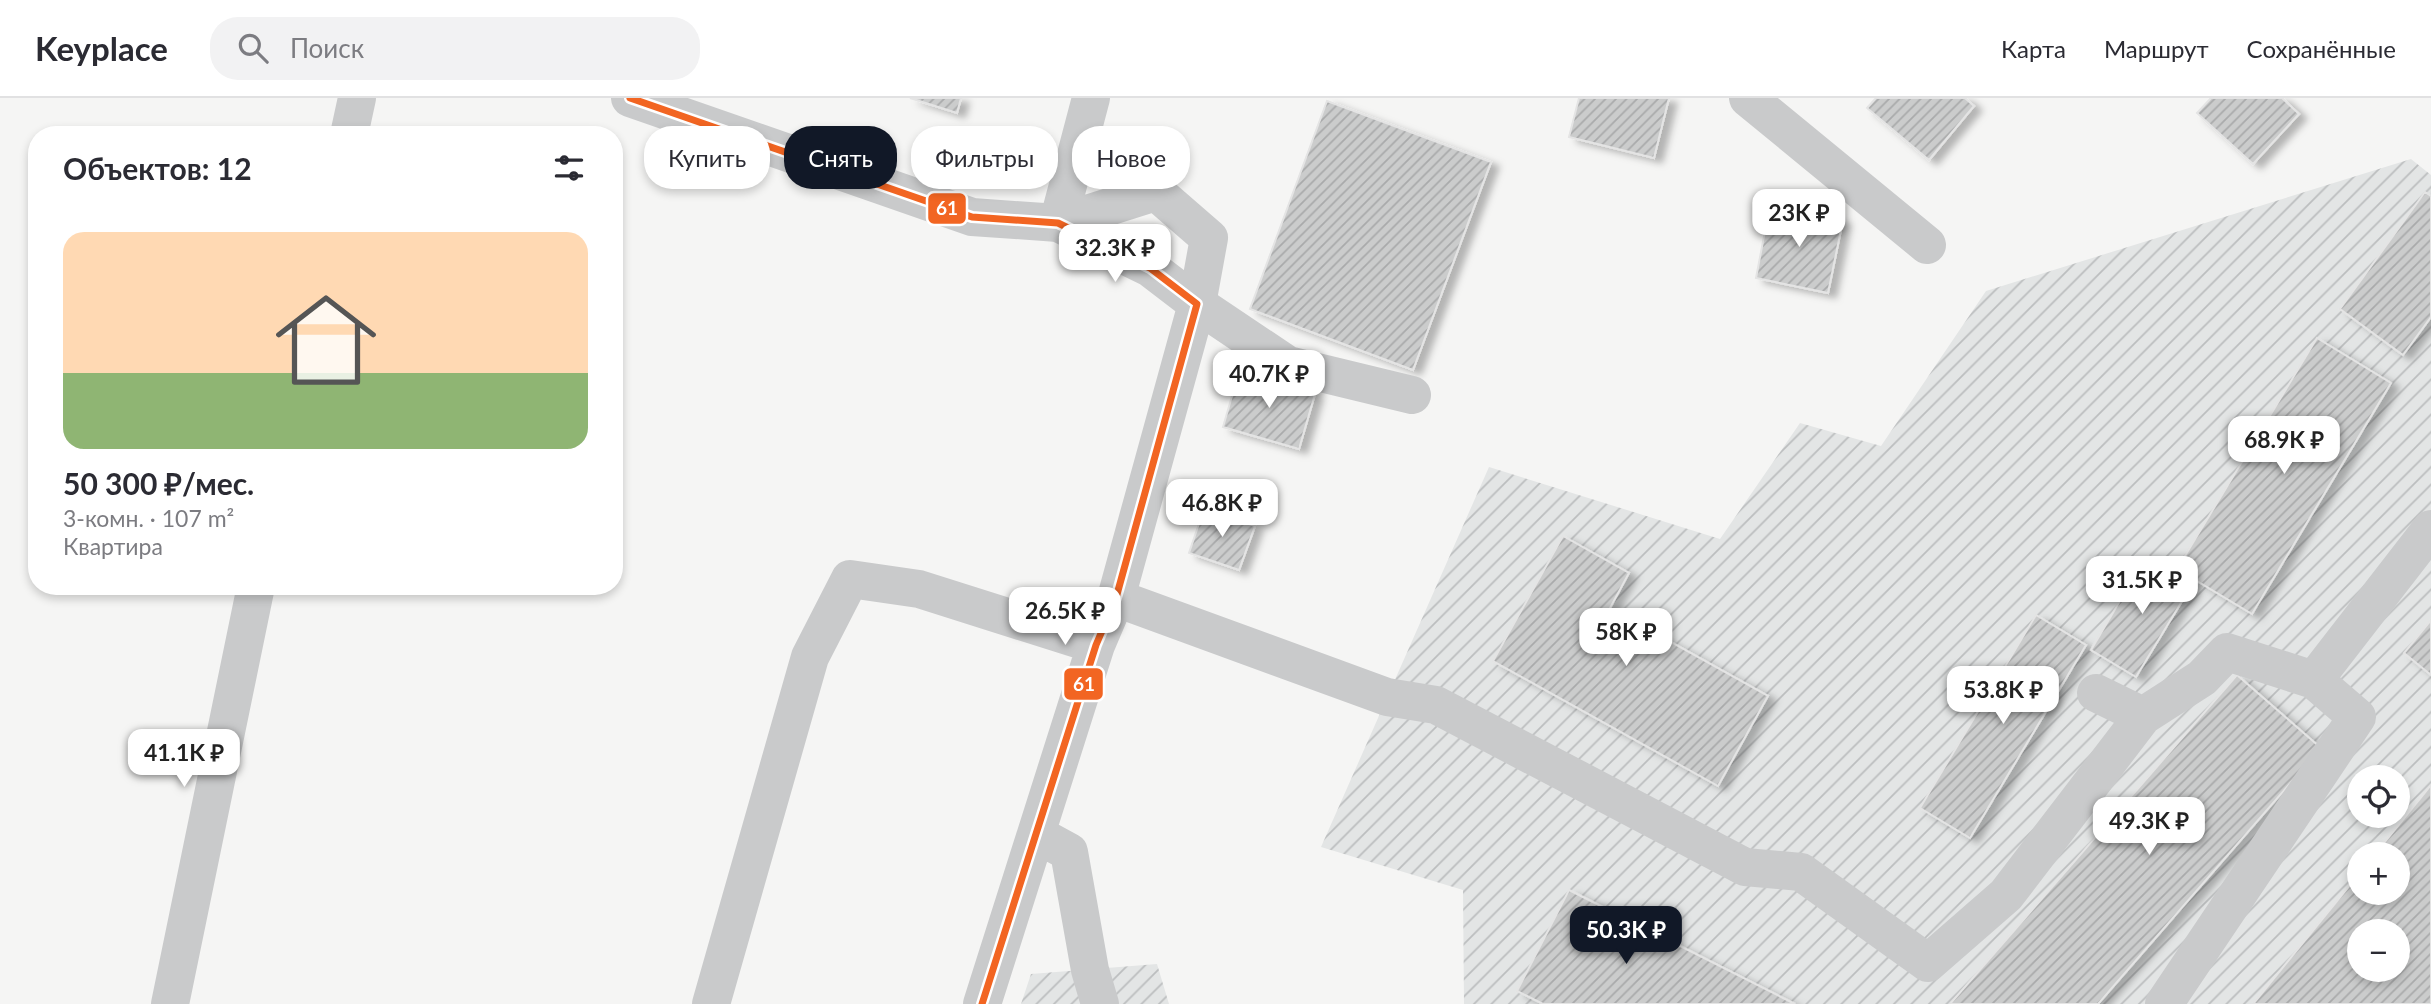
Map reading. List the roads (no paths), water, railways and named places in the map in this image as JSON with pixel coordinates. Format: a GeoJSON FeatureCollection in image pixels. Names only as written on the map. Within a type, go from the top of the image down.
{"type":"FeatureCollection","features":[{"type":"Feature","properties":{"kind":"street"},"geometry":{"type":"LineString","coordinates":[[351,126],[357,98]]}},
{"type":"Feature","properties":{"kind":"street"},"geometry":{"type":"LineString","coordinates":[[630,98],[972,218],[1058,223],[1156,192],[1209,238],[1197,304],[1116,598],[1097,645],[982,1004]]}},
{"type":"Feature","properties":{"kind":"street"},"geometry":{"type":"LineString","coordinates":[[1058,223],[1091,98]]}},
{"type":"Feature","properties":{"kind":"street"},"geometry":{"type":"LineString","coordinates":[[1748,98],[1927,246]]}},
{"type":"Feature","properties":{"kind":"street"},"geometry":{"type":"LineString","coordinates":[[1058,223],[1150,268],[1197,304],[1288,365],[1412,395]]}},
{"type":"Feature","properties":{"kind":"street"},"geometry":{"type":"LineString","coordinates":[[2314,680],[2431,529]]}},
{"type":"Feature","properties":{"kind":"street"},"geometry":{"type":"LineString","coordinates":[[711,1004],[810,657],[850,579],[919,589],[1097,645]]}},
{"type":"Feature","properties":{"kind":"street"},"geometry":{"type":"LineString","coordinates":[[170,1004],[254,595]]}},
{"type":"Feature","properties":{"kind":"street"},"geometry":{"type":"LineString","coordinates":[[1116,598],[1387,697],[1436,705],[1745,867],[1801,872],[1928,964],[2006,895],[2143,716],[2202,678],[2227,652],[2314,680],[2357,717],[2164,1004]]}},
{"type":"Feature","properties":{"kind":"street"},"geometry":{"type":"LineString","coordinates":[[2096,693],[2143,716]]}},
{"type":"Feature","properties":{"kind":"street"},"geometry":{"type":"LineString","coordinates":[[1036,834],[1069,852],[1090,970],[1100,1004]]}}]}
